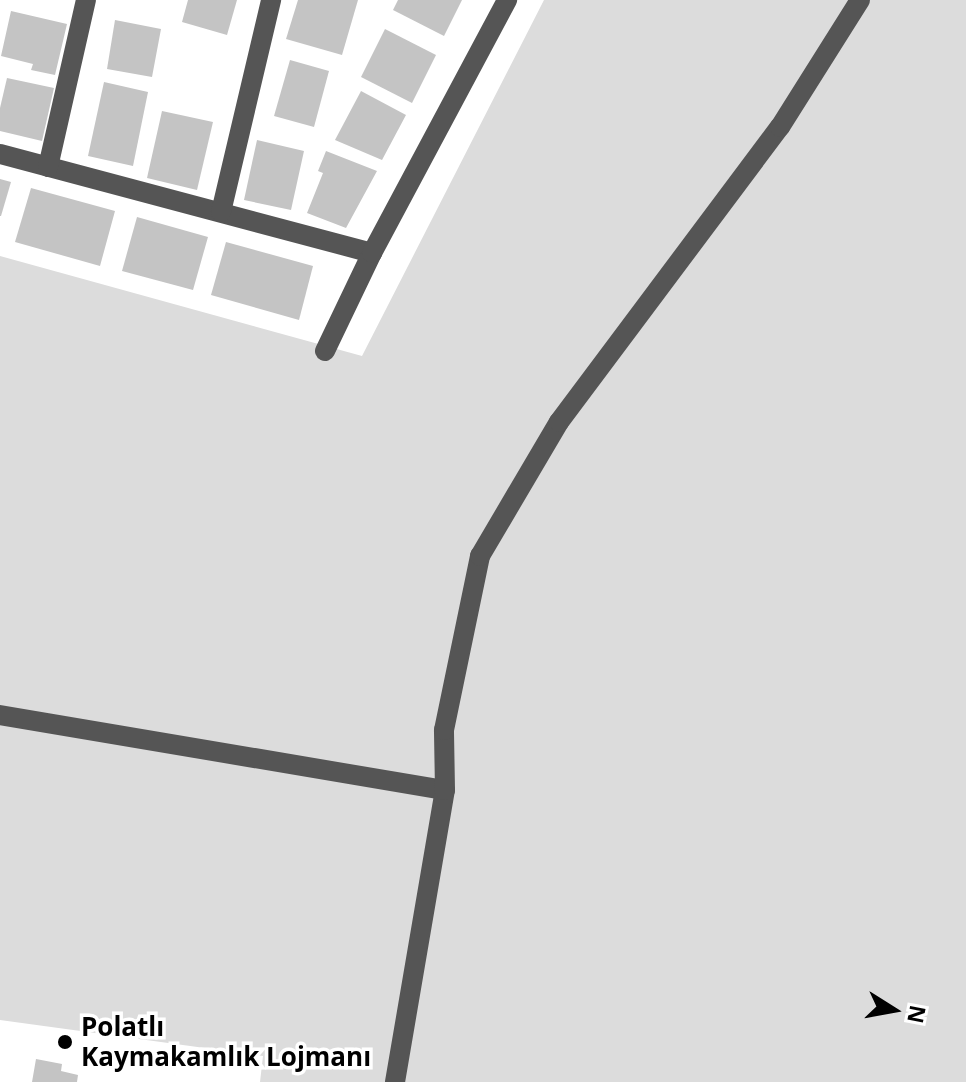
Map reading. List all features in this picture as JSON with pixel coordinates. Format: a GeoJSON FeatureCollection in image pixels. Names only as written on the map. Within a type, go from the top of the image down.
{"type":"FeatureCollection","features":[{"type":"Feature","properties":{"kind":"street"},"geometry":{"type":"LineString","coordinates":[[48,167],[86,0]]}},
{"type":"Feature","properties":{"kind":"street"},"geometry":{"type":"LineString","coordinates":[[221,212],[271,0]]}},
{"type":"Feature","properties":{"kind":"street"},"geometry":{"type":"LineString","coordinates":[[325,351],[372,253],[507,0]]}},
{"type":"Feature","properties":{"kind":"street"},"geometry":{"type":"LineString","coordinates":[[395,1082],[445,790],[444,730],[480,556],[559,422],[780,127],[860,0]]}},
{"type":"Feature","properties":{"kind":"street"},"geometry":{"type":"LineString","coordinates":[[0,154],[372,253]]}},
{"type":"Feature","properties":{"kind":"street"},"geometry":{"type":"LineString","coordinates":[[0,715],[445,790]]}},
{"type":"Feature","properties":{"kind":"street"},"geometry":{"type":"LineString","coordinates":[[400,1049],[412,1082]]}},
{"type":"Feature","properties":{"kind":"shaded area"},"geometry":{"type":"Polygon","coordinates":[[[544,0],[966,0],[966,1082],[260,1082],[263,1056],[0,1020],[0,256],[362,356],[544,0]]]}},
{"type":"Feature","properties":{"kind":"building"},"geometry":{"type":"Polygon","coordinates":[[[188,0],[237,0],[227,35],[182,22],[188,0]]]}},
{"type":"Feature","properties":{"kind":"building"},"geometry":{"type":"Polygon","coordinates":[[[298,0],[358,0],[342,55],[286,39],[298,0]]]}},
{"type":"Feature","properties":{"kind":"building"},"geometry":{"type":"Polygon","coordinates":[[[398,0],[462,0],[444,36],[393,10],[398,0]]]}},
{"type":"Feature","properties":{"kind":"building"},"geometry":{"type":"Polygon","coordinates":[[[11,11],[67,24],[55,75],[31,70],[33,64],[1,56],[11,11]]]}},
{"type":"Feature","properties":{"kind":"building"},"geometry":{"type":"Polygon","coordinates":[[[115,20],[161,29],[152,77],[107,69],[115,20]]]}},
{"type":"Feature","properties":{"kind":"building"},"geometry":{"type":"Polygon","coordinates":[[[385,29],[436,55],[412,103],[361,77],[385,29]]]}},
{"type":"Feature","properties":{"kind":"building"},"geometry":{"type":"Polygon","coordinates":[[[290,60],[329,71],[314,127],[274,116],[290,60]]]}},
{"type":"Feature","properties":{"kind":"building"},"geometry":{"type":"Polygon","coordinates":[[[7,78],[54,88],[42,141],[0,131],[0,108],[7,78]]]}},
{"type":"Feature","properties":{"kind":"building"},"geometry":{"type":"Polygon","coordinates":[[[104,82],[148,92],[133,166],[88,156],[104,82]]]}},
{"type":"Feature","properties":{"kind":"building"},"geometry":{"type":"Polygon","coordinates":[[[361,91],[406,115],[382,160],[335,140],[361,91]]]}},
{"type":"Feature","properties":{"kind":"building"},"geometry":{"type":"Polygon","coordinates":[[[162,111],[213,122],[197,190],[147,178],[162,111]]]}},
{"type":"Feature","properties":{"kind":"building"},"geometry":{"type":"Polygon","coordinates":[[[257,140],[304,151],[291,210],[244,200],[257,140]]]}},
{"type":"Feature","properties":{"kind":"building"},"geometry":{"type":"Polygon","coordinates":[[[326,151],[377,171],[346,228],[307,213],[323,173],[318,171],[326,151]]]}},
{"type":"Feature","properties":{"kind":"building"},"geometry":{"type":"Polygon","coordinates":[[[0,179],[11,182],[1,216],[0,216],[0,179]]]}},
{"type":"Feature","properties":{"kind":"building"},"geometry":{"type":"Polygon","coordinates":[[[31,188],[115,211],[100,266],[15,242],[31,188]]]}},
{"type":"Feature","properties":{"kind":"building"},"geometry":{"type":"Polygon","coordinates":[[[137,217],[208,237],[193,290],[122,271],[137,217]]]}},
{"type":"Feature","properties":{"kind":"building"},"geometry":{"type":"Polygon","coordinates":[[[226,242],[313,266],[299,320],[211,295],[226,242]]]}},
{"type":"Feature","properties":{"kind":"building","name":"Polatlı Kaymakamlık Lojmanı"},"geometry":{"type":"Polygon","coordinates":[[[36,1059],[62,1064],[61,1071],[78,1075],[77,1082],[32,1082],[36,1059]]]}},
{"type":"Feature","properties":{"kind":"place","name":"Polatlı Kaymakamlık Lojmanı"},"geometry":{"type":"Point","coordinates":[65,1042]}}]}
